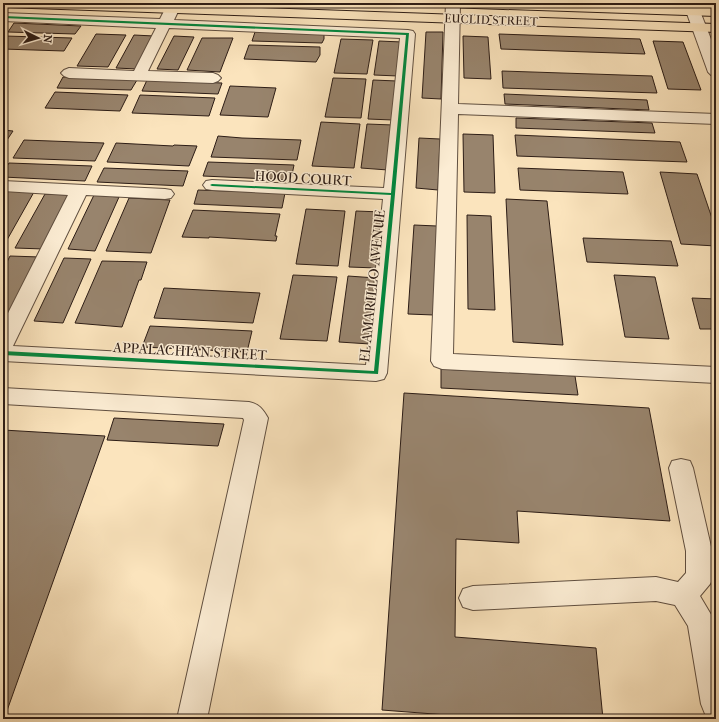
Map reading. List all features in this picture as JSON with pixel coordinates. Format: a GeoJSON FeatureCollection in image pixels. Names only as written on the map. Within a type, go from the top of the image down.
{"type":"FeatureCollection","features":[{"type":"Feature","properties":{"kind":"main road","name":"EUCLID STREET"},"geometry":{"type":"LineString","coordinates":[[3,3],[716,12]]}},
{"type":"Feature","properties":{"kind":"main road","name":"EUCLID STREET"},"geometry":{"type":"LineString","coordinates":[[451,8],[699,28],[716,28]]}},
{"type":"Feature","properties":{"kind":"street"},"geometry":{"type":"LineString","coordinates":[[139,76],[173,6]]}},
{"type":"Feature","properties":{"kind":"street"},"geometry":{"type":"LineString","coordinates":[[451,8],[450,109],[442,361],[716,375]]}},
{"type":"Feature","properties":{"kind":"street"},"geometry":{"type":"LineString","coordinates":[[693,11],[716,72]]}},
{"type":"Feature","properties":{"kind":"street"},"geometry":{"type":"LineString","coordinates":[[3,17],[164,24]]}},
{"type":"Feature","properties":{"kind":"street","name":"EL AMARILLO AVENUE"},"geometry":{"type":"LineString","coordinates":[[164,24],[408,34],[376,373]]}},
{"type":"Feature","properties":{"kind":"street"},"geometry":{"type":"LineString","coordinates":[[69,73],[213,78]]}},
{"type":"Feature","properties":{"kind":"street"},"geometry":{"type":"LineString","coordinates":[[450,109],[716,119]]}},
{"type":"Feature","properties":{"kind":"street","name":"HOOD COURT"},"geometry":{"type":"LineString","coordinates":[[212,185],[393,194]]}},
{"type":"Feature","properties":{"kind":"street"},"geometry":{"type":"LineString","coordinates":[[3,186],[165,194]]}},
{"type":"Feature","properties":{"kind":"street"},"geometry":{"type":"LineString","coordinates":[[3,344],[80,189]]}},
{"type":"Feature","properties":{"kind":"street","name":"APPALACHIAN STREET"},"geometry":{"type":"LineString","coordinates":[[3,353],[376,373]]}},
{"type":"Feature","properties":{"kind":"street"},"geometry":{"type":"LineString","coordinates":[[3,396],[248,410],[256,418],[192,719]]}},
{"type":"Feature","properties":{"kind":"street"},"geometry":{"type":"LineString","coordinates":[[681,468],[699,552],[700,576],[684,595]]}},
{"type":"Feature","properties":{"kind":"street"},"geometry":{"type":"LineString","coordinates":[[472,598],[656,589],[684,595],[702,623],[712,665],[716,704]]}},
{"type":"Feature","properties":{"kind":"building"},"geometry":{"type":"Polygon","coordinates":[[[14,23],[81,26],[75,34],[8,32],[14,23]]]}},
{"type":"Feature","properties":{"kind":"building"},"geometry":{"type":"Polygon","coordinates":[[[255,32],[324,34],[324,39],[322,43],[252,41],[255,32]]]}},
{"type":"Feature","properties":{"kind":"building"},"geometry":{"type":"Polygon","coordinates":[[[426,32],[443,32],[441,99],[422,98],[426,32]]]}},
{"type":"Feature","properties":{"kind":"building"},"geometry":{"type":"Polygon","coordinates":[[[96,34],[126,35],[108,67],[77,66],[96,34]]]}},
{"type":"Feature","properties":{"kind":"building"},"geometry":{"type":"Polygon","coordinates":[[[499,34],[640,39],[645,54],[501,49],[499,34]]]}},
{"type":"Feature","properties":{"kind":"building"},"geometry":{"type":"Polygon","coordinates":[[[134,35],[154,36],[137,69],[116,68],[134,35]]]}},
{"type":"Feature","properties":{"kind":"building"},"geometry":{"type":"Polygon","coordinates":[[[5,36],[72,38],[64,51],[3,49],[3,38],[5,36]]]}},
{"type":"Feature","properties":{"kind":"building"},"geometry":{"type":"Polygon","coordinates":[[[174,36],[194,37],[178,70],[157,69],[174,36]]]}},
{"type":"Feature","properties":{"kind":"building"},"geometry":{"type":"Polygon","coordinates":[[[463,36],[488,37],[491,79],[464,78],[463,36]]]}},
{"type":"Feature","properties":{"kind":"building"},"geometry":{"type":"Polygon","coordinates":[[[202,38],[233,38],[220,72],[187,70],[202,38]]]}},
{"type":"Feature","properties":{"kind":"building"},"geometry":{"type":"Polygon","coordinates":[[[341,39],[373,40],[367,74],[334,73],[341,39]]]}},
{"type":"Feature","properties":{"kind":"building"},"geometry":{"type":"Polygon","coordinates":[[[379,41],[402,42],[398,76],[374,75],[379,41]]]}},
{"type":"Feature","properties":{"kind":"building"},"geometry":{"type":"Polygon","coordinates":[[[653,41],[683,42],[701,90],[668,89],[653,41]]]}},
{"type":"Feature","properties":{"kind":"building"},"geometry":{"type":"Polygon","coordinates":[[[249,45],[320,47],[320,55],[316,62],[244,59],[249,45]]]}},
{"type":"Feature","properties":{"kind":"building"},"geometry":{"type":"Polygon","coordinates":[[[502,71],[652,76],[657,93],[503,88],[502,71]]]}},
{"type":"Feature","properties":{"kind":"building"},"geometry":{"type":"Polygon","coordinates":[[[63,77],[137,80],[131,90],[57,88],[63,77]]]}},
{"type":"Feature","properties":{"kind":"building"},"geometry":{"type":"Polygon","coordinates":[[[333,78],[366,79],[361,118],[325,117],[333,78]]]}},
{"type":"Feature","properties":{"kind":"building"},"geometry":{"type":"Polygon","coordinates":[[[147,80],[222,83],[218,94],[142,91],[147,80]]]}},
{"type":"Feature","properties":{"kind":"building"},"geometry":{"type":"Polygon","coordinates":[[[373,80],[397,81],[393,120],[368,119],[373,80]]]}},
{"type":"Feature","properties":{"kind":"building"},"geometry":{"type":"Polygon","coordinates":[[[230,86],[276,88],[268,117],[220,115],[230,86]]]}},
{"type":"Feature","properties":{"kind":"building"},"geometry":{"type":"Polygon","coordinates":[[[55,92],[128,95],[120,111],[45,108],[55,92]]]}},
{"type":"Feature","properties":{"kind":"building"},"geometry":{"type":"Polygon","coordinates":[[[504,94],[647,100],[649,110],[505,104],[504,94]]]}},
{"type":"Feature","properties":{"kind":"building"},"geometry":{"type":"Polygon","coordinates":[[[140,95],[215,98],[209,116],[132,113],[140,95]]]}},
{"type":"Feature","properties":{"kind":"building"},"geometry":{"type":"Polygon","coordinates":[[[516,118],[652,123],[655,133],[516,128],[516,118]]]}},
{"type":"Feature","properties":{"kind":"building"},"geometry":{"type":"Polygon","coordinates":[[[321,122],[360,124],[354,168],[312,166],[321,122]]]}},
{"type":"Feature","properties":{"kind":"building"},"geometry":{"type":"Polygon","coordinates":[[[367,124],[393,125],[388,170],[361,168],[367,124]]]}},
{"type":"Feature","properties":{"kind":"building"},"geometry":{"type":"Polygon","coordinates":[[[3,130],[13,131],[3,146],[3,130]]]}},
{"type":"Feature","properties":{"kind":"building"},"geometry":{"type":"Polygon","coordinates":[[[463,134],[493,135],[495,193],[464,192],[463,134]]]}},
{"type":"Feature","properties":{"kind":"building"},"geometry":{"type":"Polygon","coordinates":[[[515,135],[680,142],[687,162],[517,156],[515,135]]]}},
{"type":"Feature","properties":{"kind":"building"},"geometry":{"type":"Polygon","coordinates":[[[218,136],[301,140],[297,160],[211,157],[218,136]]]}},
{"type":"Feature","properties":{"kind":"building"},"geometry":{"type":"Polygon","coordinates":[[[419,138],[440,139],[438,190],[416,188],[419,138]]]}},
{"type":"Feature","properties":{"kind":"building"},"geometry":{"type":"Polygon","coordinates":[[[24,140],[104,143],[95,161],[13,158],[24,140]]]}},
{"type":"Feature","properties":{"kind":"building"},"geometry":{"type":"Polygon","coordinates":[[[116,143],[197,146],[189,166],[107,162],[116,143]]]}},
{"type":"Feature","properties":{"kind":"building"},"geometry":{"type":"Polygon","coordinates":[[[208,162],[294,165],[291,180],[203,176],[208,162]]]}},
{"type":"Feature","properties":{"kind":"building"},"geometry":{"type":"Polygon","coordinates":[[[9,163],[92,166],[85,181],[3,177],[3,172],[9,163]]]}},
{"type":"Feature","properties":{"kind":"building"},"geometry":{"type":"Polygon","coordinates":[[[104,168],[188,171],[183,186],[97,182],[104,168]]]}},
{"type":"Feature","properties":{"kind":"building"},"geometry":{"type":"Polygon","coordinates":[[[518,168],[623,172],[628,194],[520,190],[518,168]]]}},
{"type":"Feature","properties":{"kind":"building"},"geometry":{"type":"Polygon","coordinates":[[[660,172],[697,174],[716,230],[716,246],[681,244],[660,172]]]}},
{"type":"Feature","properties":{"kind":"building"},"geometry":{"type":"Polygon","coordinates":[[[198,190],[285,193],[282,208],[194,204],[198,190]]]}},
{"type":"Feature","properties":{"kind":"building"},"geometry":{"type":"Polygon","coordinates":[[[3,191],[34,192],[3,247],[3,191]]]}},
{"type":"Feature","properties":{"kind":"building"},"geometry":{"type":"Polygon","coordinates":[[[45,194],[72,195],[44,249],[15,248],[45,194]]]}},
{"type":"Feature","properties":{"kind":"building"},"geometry":{"type":"Polygon","coordinates":[[[94,195],[119,197],[95,251],[68,249],[94,195]]]}},
{"type":"Feature","properties":{"kind":"building"},"geometry":{"type":"Polygon","coordinates":[[[129,198],[170,200],[151,253],[106,251],[129,198]]]}},
{"type":"Feature","properties":{"kind":"building"},"geometry":{"type":"Polygon","coordinates":[[[506,199],[547,201],[563,345],[513,342],[506,199]]]}},
{"type":"Feature","properties":{"kind":"building"},"geometry":{"type":"Polygon","coordinates":[[[306,209],[345,211],[338,266],[296,264],[306,209]]]}},
{"type":"Feature","properties":{"kind":"building"},"geometry":{"type":"Polygon","coordinates":[[[193,210],[280,214],[275,236],[277,236],[276,241],[182,237],[193,210]]]}},
{"type":"Feature","properties":{"kind":"building"},"geometry":{"type":"Polygon","coordinates":[[[356,211],[382,212],[377,268],[349,267],[356,211]]]}},
{"type":"Feature","properties":{"kind":"building"},"geometry":{"type":"Polygon","coordinates":[[[467,215],[491,216],[495,310],[468,309],[467,215]]]}},
{"type":"Feature","properties":{"kind":"building"},"geometry":{"type":"Polygon","coordinates":[[[414,225],[437,226],[434,315],[408,314],[414,225]]]}},
{"type":"Feature","properties":{"kind":"building"},"geometry":{"type":"Polygon","coordinates":[[[583,238],[671,241],[678,266],[587,262],[583,238]]]}},
{"type":"Feature","properties":{"kind":"building"},"geometry":{"type":"Polygon","coordinates":[[[10,256],[40,257],[8,321],[3,321],[3,270],[10,256]]]}},
{"type":"Feature","properties":{"kind":"building"},"geometry":{"type":"Polygon","coordinates":[[[64,258],[91,259],[63,323],[34,321],[64,258]]]}},
{"type":"Feature","properties":{"kind":"building"},"geometry":{"type":"Polygon","coordinates":[[[102,261],[147,262],[122,327],[75,323],[102,261]]]}},
{"type":"Feature","properties":{"kind":"building"},"geometry":{"type":"Polygon","coordinates":[[[293,275],[337,277],[327,341],[280,339],[293,275]]]}},
{"type":"Feature","properties":{"kind":"building"},"geometry":{"type":"Polygon","coordinates":[[[614,275],[655,277],[669,339],[625,337],[614,275]]]}},
{"type":"Feature","properties":{"kind":"building"},"geometry":{"type":"Polygon","coordinates":[[[348,276],[376,278],[370,344],[339,342],[348,276]]]}},
{"type":"Feature","properties":{"kind":"building"},"geometry":{"type":"Polygon","coordinates":[[[164,288],[260,293],[253,323],[154,318],[164,288]]]}},
{"type":"Feature","properties":{"kind":"building"},"geometry":{"type":"Polygon","coordinates":[[[692,298],[716,299],[716,329],[700,329],[692,298]]]}},
{"type":"Feature","properties":{"kind":"building"},"geometry":{"type":"Polygon","coordinates":[[[150,326],[252,331],[247,352],[142,347],[150,326]]]}},
{"type":"Feature","properties":{"kind":"building"},"geometry":{"type":"Polygon","coordinates":[[[441,369],[575,376],[578,395],[441,388],[441,369]]]}},
{"type":"Feature","properties":{"kind":"building"},"geometry":{"type":"Polygon","coordinates":[[[404,393],[649,408],[670,521],[517,511],[519,543],[456,539],[455,637],[596,648],[603,719],[499,719],[382,710],[404,393]]]}},
{"type":"Feature","properties":{"kind":"building"},"geometry":{"type":"Polygon","coordinates":[[[114,418],[224,424],[218,446],[107,440],[114,418]]]}},
{"type":"Feature","properties":{"kind":"building"},"geometry":{"type":"Polygon","coordinates":[[[3,430],[105,436],[4,719],[3,719],[3,430]]]}},
{"type":"Feature","properties":{"kind":"cycle path"},"geometry":{"type":"LineString","coordinates":[[3,17],[408,34],[376,373],[3,353]]}},
{"type":"Feature","properties":{"kind":"cycle path"},"geometry":{"type":"LineString","coordinates":[[212,185],[393,194]]}}]}
